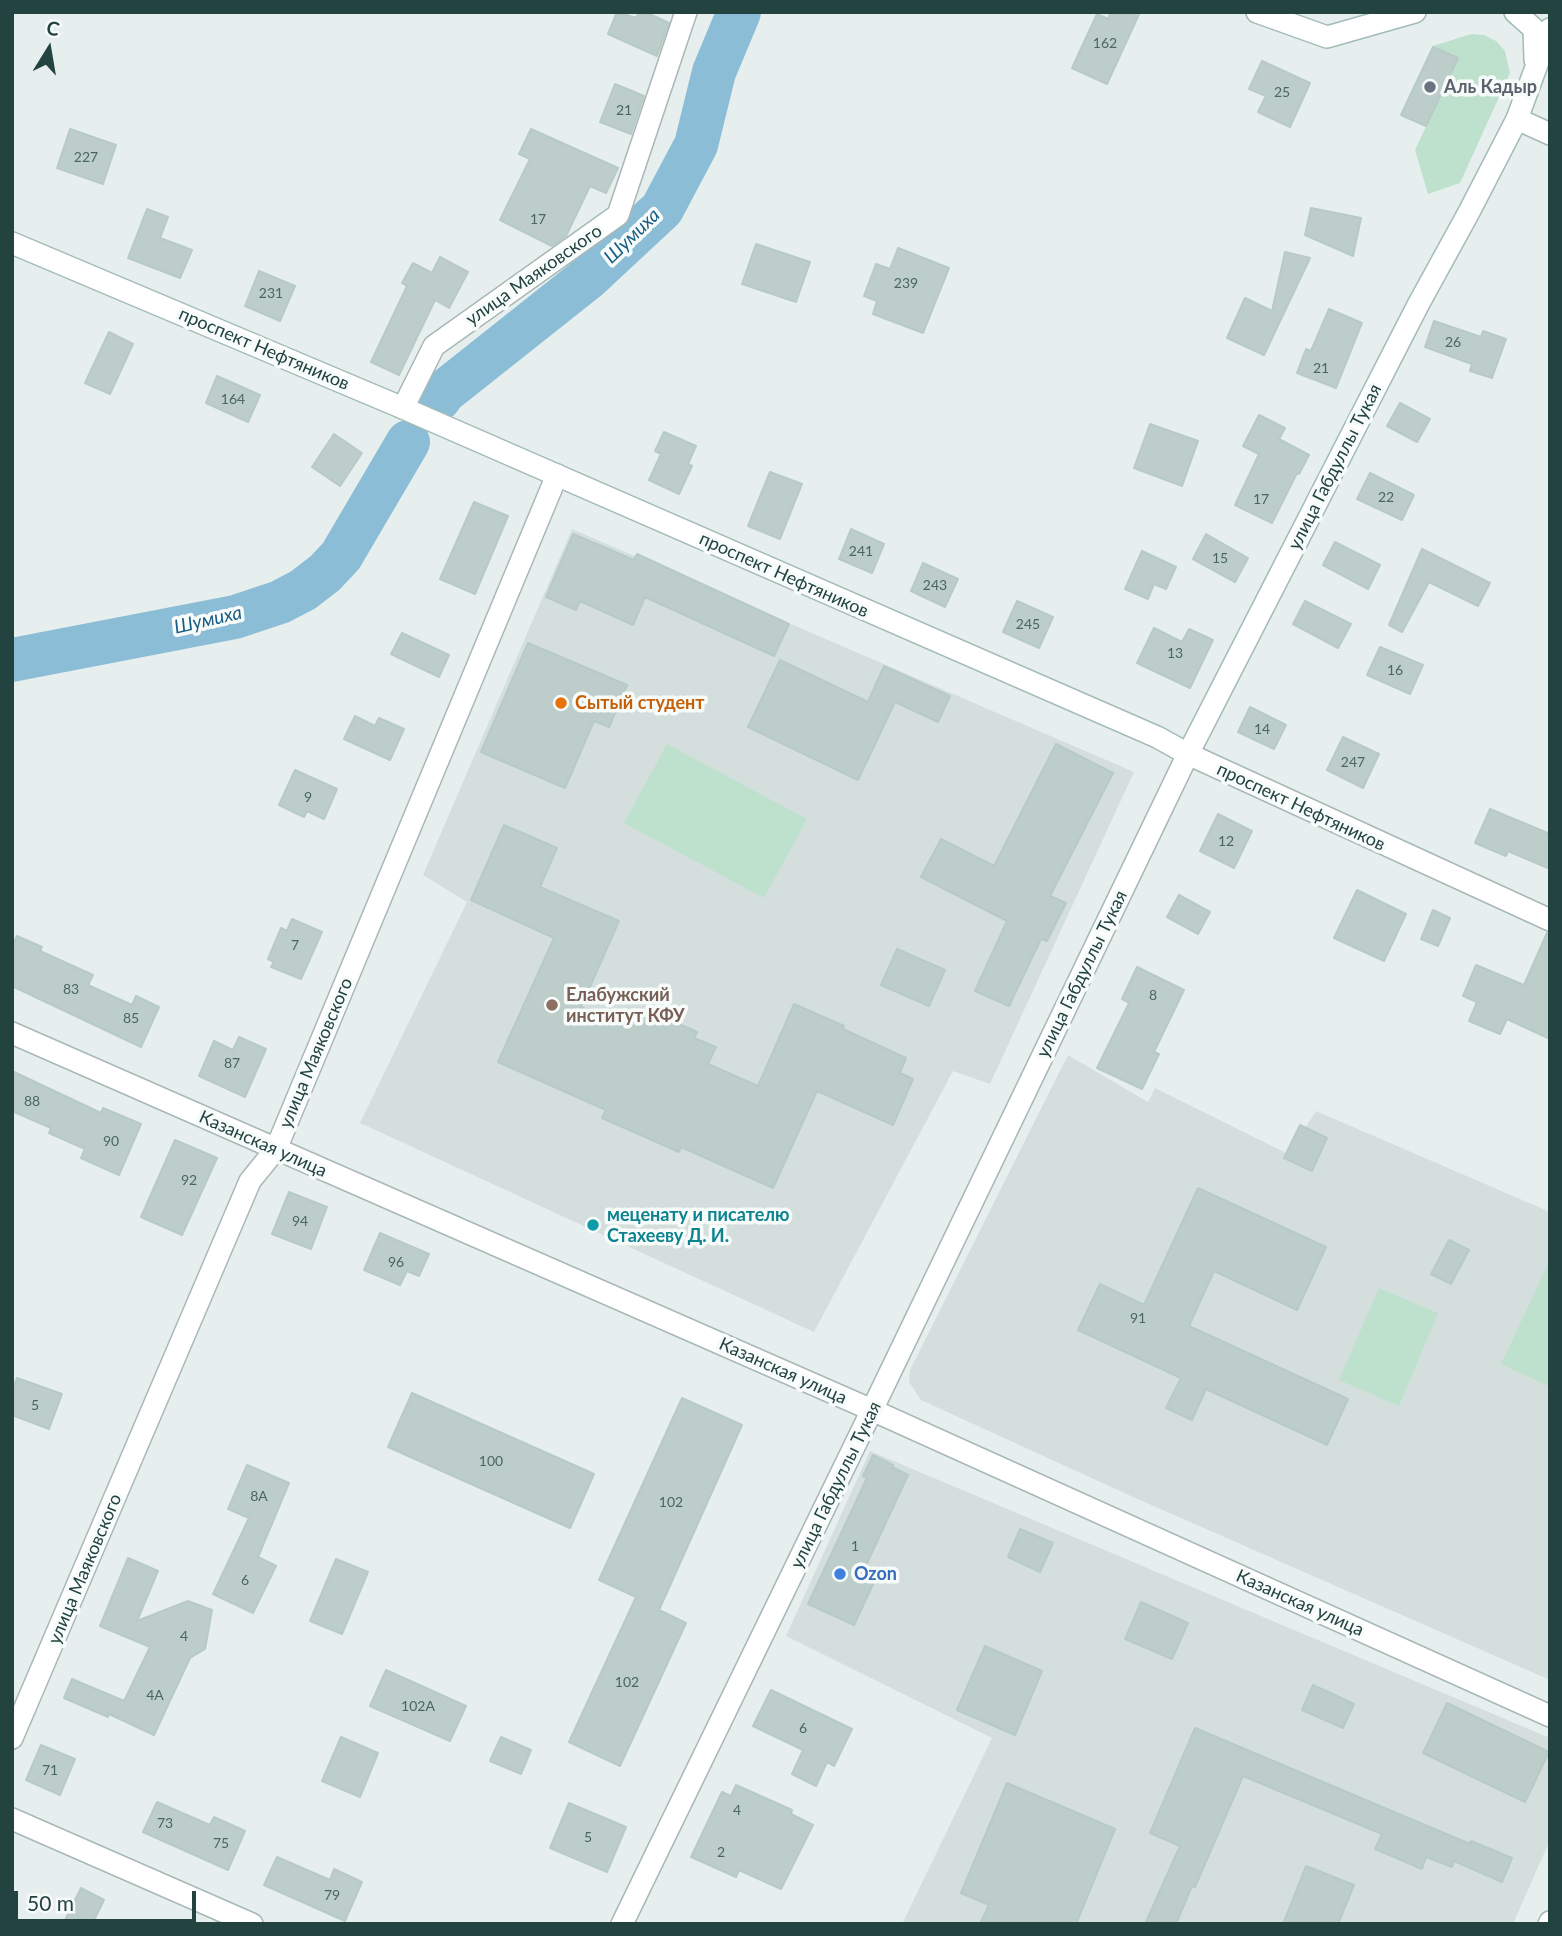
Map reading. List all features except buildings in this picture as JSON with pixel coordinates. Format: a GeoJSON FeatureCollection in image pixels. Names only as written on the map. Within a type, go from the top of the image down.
{"type":"FeatureCollection","features":[{"type":"Feature","properties":{"kind":"street","name":"улица Маяковского"},"geometry":{"type":"LineString","coordinates":[[403,408],[434,346],[618,215],[686,12]]}},
{"type":"Feature","properties":{"kind":"street"},"geometry":{"type":"LineString","coordinates":[[1257,12],[1326,37],[1415,12]]}},
{"type":"Feature","properties":{"kind":"street"},"geometry":{"type":"LineString","coordinates":[[1515,12],[1534,29],[1535,72]]}},
{"type":"Feature","properties":{"kind":"street","name":"улица Габдуллы Тукая"},"geometry":{"type":"LineString","coordinates":[[622,1924],[1188,754],[1411,318],[1517,119],[1550,29]]}},
{"type":"Feature","properties":{"kind":"street"},"geometry":{"type":"LineString","coordinates":[[1517,119],[1550,134]]}},
{"type":"Feature","properties":{"kind":"street","name":"проспект Нефтяников"},"geometry":{"type":"LineString","coordinates":[[12,243],[403,408],[1131,726],[1550,920]]}},
{"type":"Feature","properties":{"kind":"street","name":"улица Маяковского"},"geometry":{"type":"LineString","coordinates":[[12,1738],[250,1181],[276,1149],[557,475]]}},
{"type":"Feature","properties":{"kind":"street","name":"Казанская улица"},"geometry":{"type":"LineString","coordinates":[[12,1033],[872,1410],[1550,1716]]}},
{"type":"Feature","properties":{"kind":"street"},"geometry":{"type":"LineString","coordinates":[[12,1819],[253,1924]]}},
{"type":"Feature","properties":{"kind":"shaded area"},"geometry":{"type":"Polygon","coordinates":[[[572,529],[635,556],[637,554],[740,602],[1134,772],[990,1084],[953,1071],[814,1332],[360,1123],[467,902],[423,875],[572,529]]]}},
{"type":"Feature","properties":{"kind":"shaded area"},"geometry":{"type":"Polygon","coordinates":[[[1068,1055],[1148,1102],[1155,1088],[1288,1154],[1316,1111],[1550,1212],[1550,1680],[1133,1497],[921,1400],[909,1382],[910,1370],[1068,1055]]]}},
{"type":"Feature","properties":{"kind":"shaded area"},"geometry":{"type":"Polygon","coordinates":[[[870,1451],[1550,1738],[1550,1840],[1513,1924],[902,1924],[992,1738],[786,1636],[870,1451]]]}},
{"type":"Feature","properties":{"kind":"green space"},"geometry":{"type":"Polygon","coordinates":[[[1471,34],[1484,35],[1496,41],[1505,51],[1510,73],[1460,183],[1428,194],[1415,150],[1458,58],[1433,46],[1471,34]]]}},
{"type":"Feature","properties":{"kind":"green space"},"geometry":{"type":"Polygon","coordinates":[[[667,744],[807,819],[764,898],[624,823],[667,744]]]}},
{"type":"Feature","properties":{"kind":"green space"},"geometry":{"type":"Polygon","coordinates":[[[1550,1260],[1550,1387],[1501,1364],[1550,1260]]]}},
{"type":"Feature","properties":{"kind":"green space"},"geometry":{"type":"Polygon","coordinates":[[[1379,1288],[1438,1313],[1399,1406],[1339,1380],[1379,1288]]]}},
{"type":"Feature","properties":{"kind":"waterway","name":"Шумиха"},"geometry":{"type":"LineString","coordinates":[[439,399],[444,392],[589,277],[662,209],[696,145],[714,72],[739,12]]}},
{"type":"Feature","properties":{"kind":"waterway","name":"Шумиха"},"geometry":{"type":"LineString","coordinates":[[12,660],[235,617],[280,602],[303,590],[341,556],[408,442]]}},
{"type":"Feature","properties":{"kind":"place","name":"Аль Кадыр"},"geometry":{"type":"Point","coordinates":[1430,87]}},
{"type":"Feature","properties":{"kind":"place","name":"Сытый студент"},"geometry":{"type":"Point","coordinates":[561,703]}},
{"type":"Feature","properties":{"kind":"place","name":"Елабужский институт КФУ"},"geometry":{"type":"Point","coordinates":[552,1005]}},
{"type":"Feature","properties":{"kind":"place","name":"меценату и писателю Стахееву Д. И."},"geometry":{"type":"Point","coordinates":[593,1225]}},
{"type":"Feature","properties":{"kind":"place","name":"Ozon"},"geometry":{"type":"Point","coordinates":[840,1574]}}]}
